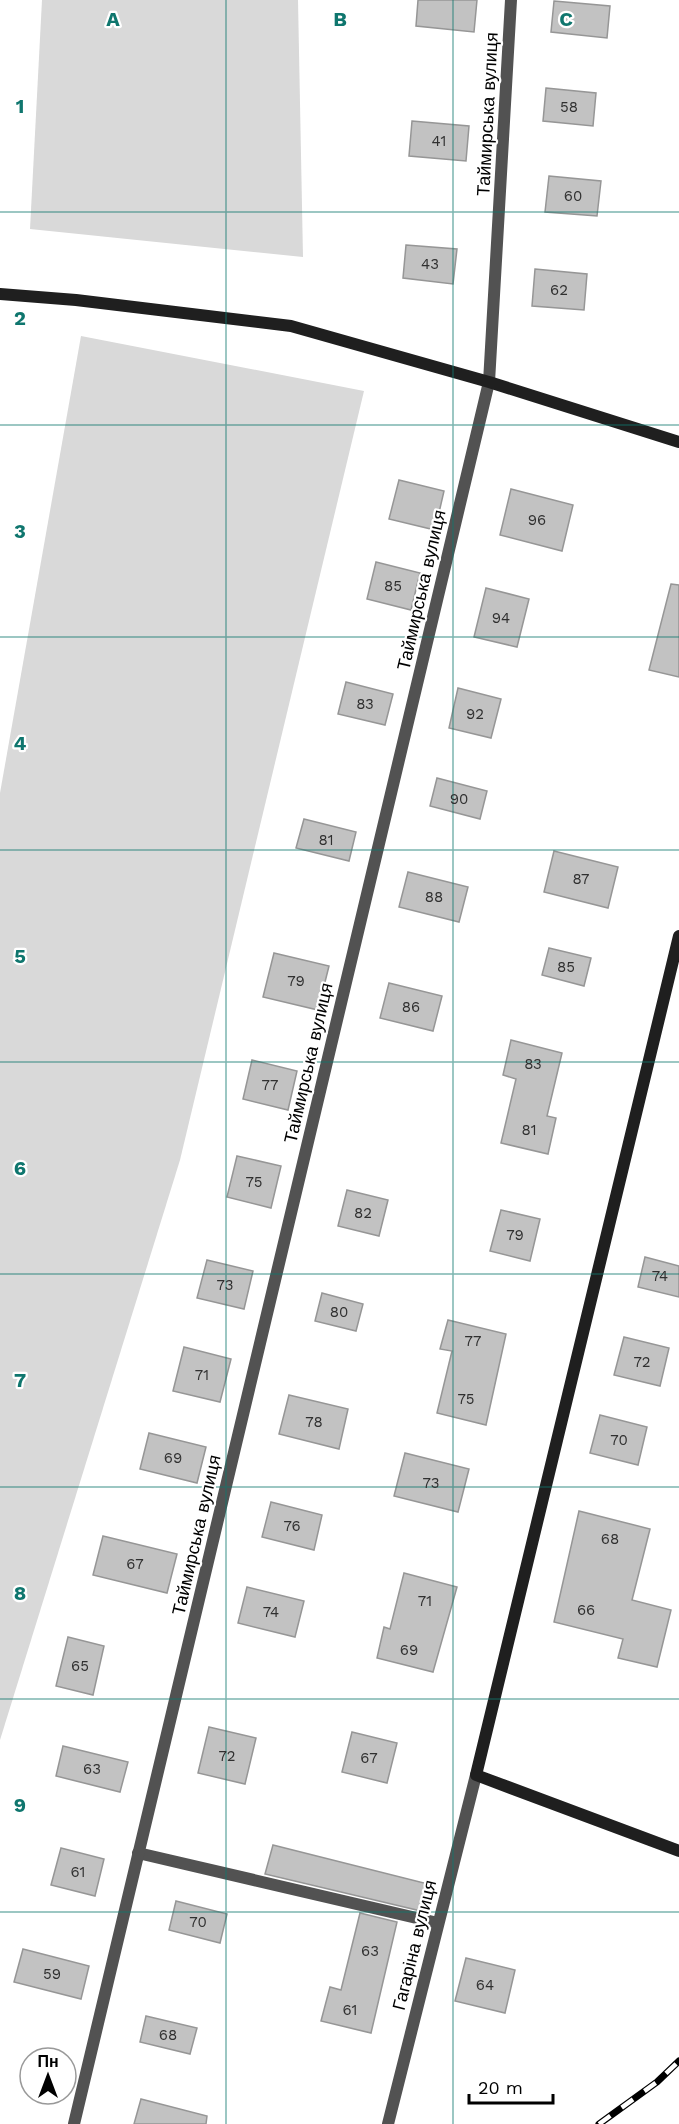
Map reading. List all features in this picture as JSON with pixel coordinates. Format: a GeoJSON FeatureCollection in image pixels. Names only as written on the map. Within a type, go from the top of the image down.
{"type":"FeatureCollection","features":[{"type":"Feature","properties":{"kind":"main road"},"geometry":{"type":"LineString","coordinates":[[0,294],[76,300],[291,326],[489,382],[679,442]]}},
{"type":"Feature","properties":{"kind":"main road"},"geometry":{"type":"LineString","coordinates":[[679,936],[476,1774],[679,1851]]}},
{"type":"Feature","properties":{"kind":"street","name":"Таймирська вулиця"},"geometry":{"type":"LineString","coordinates":[[74,2124],[489,382],[512,0]]}},
{"type":"Feature","properties":{"kind":"street","name":"Гагаріна вулиця"},"geometry":{"type":"LineString","coordinates":[[388,2124],[476,1774]]}},
{"type":"Feature","properties":{"kind":"street"},"geometry":{"type":"LineString","coordinates":[[138,1853],[438,1923]]}},
{"type":"Feature","properties":{"kind":"shaded area"},"geometry":{"type":"Polygon","coordinates":[[[42,0],[298,0],[303,257],[30,229],[42,0]]]}},
{"type":"Feature","properties":{"kind":"shaded area"},"geometry":{"type":"Polygon","coordinates":[[[81,336],[364,391],[180,1160],[0,1740],[0,793],[81,336]]]}},
{"type":"Feature","properties":{"kind":"building"},"geometry":{"type":"Polygon","coordinates":[[[418,0],[477,0],[474,32],[416,26],[418,0]]]}},
{"type":"Feature","properties":{"kind":"building"},"geometry":{"type":"Polygon","coordinates":[[[554,1],[610,6],[607,38],[551,32],[554,1]]]}},
{"type":"Feature","properties":{"kind":"building"},"geometry":{"type":"Polygon","coordinates":[[[546,88],[596,93],[593,126],[543,121],[546,88]]]}},
{"type":"Feature","properties":{"kind":"building"},"geometry":{"type":"Polygon","coordinates":[[[412,121],[469,126],[466,161],[409,156],[412,121]]]}},
{"type":"Feature","properties":{"kind":"building"},"geometry":{"type":"Polygon","coordinates":[[[549,176],[601,181],[597,216],[545,212],[549,176]]]}},
{"type":"Feature","properties":{"kind":"building"},"geometry":{"type":"Polygon","coordinates":[[[406,245],[457,249],[453,284],[403,278],[406,245]]]}},
{"type":"Feature","properties":{"kind":"building"},"geometry":{"type":"Polygon","coordinates":[[[535,269],[587,274],[584,310],[532,306],[535,269]]]}},
{"type":"Feature","properties":{"kind":"building"},"geometry":{"type":"Polygon","coordinates":[[[399,480],[444,491],[435,530],[389,519],[399,480]]]}},
{"type":"Feature","properties":{"kind":"building"},"geometry":{"type":"Polygon","coordinates":[[[511,489],[573,505],[562,551],[500,535],[511,489]]]}},
{"type":"Feature","properties":{"kind":"building"},"geometry":{"type":"Polygon","coordinates":[[[376,562],[420,573],[411,610],[367,599],[376,562]]]}},
{"type":"Feature","properties":{"kind":"building"},"geometry":{"type":"Polygon","coordinates":[[[671,584],[679,585],[679,677],[649,670],[671,584]]]}},
{"type":"Feature","properties":{"kind":"building"},"geometry":{"type":"Polygon","coordinates":[[[486,588],[529,599],[517,647],[474,637],[486,588]]]}},
{"type":"Feature","properties":{"kind":"building"},"geometry":{"type":"Polygon","coordinates":[[[346,682],[393,694],[385,725],[338,714],[346,682]]]}},
{"type":"Feature","properties":{"kind":"building"},"geometry":{"type":"Polygon","coordinates":[[[458,688],[501,699],[491,738],[449,728],[458,688]]]}},
{"type":"Feature","properties":{"kind":"building"},"geometry":{"type":"Polygon","coordinates":[[[437,778],[487,791],[480,819],[430,806],[437,778]]]}},
{"type":"Feature","properties":{"kind":"building"},"geometry":{"type":"Polygon","coordinates":[[[304,819],[356,832],[349,861],[296,848],[304,819]]]}},
{"type":"Feature","properties":{"kind":"building"},"geometry":{"type":"Polygon","coordinates":[[[554,851],[618,867],[608,908],[544,892],[554,851]]]}},
{"type":"Feature","properties":{"kind":"building"},"geometry":{"type":"Polygon","coordinates":[[[408,872],[468,887],[459,922],[399,907],[408,872]]]}},
{"type":"Feature","properties":{"kind":"building"},"geometry":{"type":"Polygon","coordinates":[[[549,948],[591,958],[584,986],[542,975],[549,948]]]}},
{"type":"Feature","properties":{"kind":"building"},"geometry":{"type":"Polygon","coordinates":[[[274,953],[329,966],[318,1010],[263,997],[274,953]]]}},
{"type":"Feature","properties":{"kind":"building"},"geometry":{"type":"Polygon","coordinates":[[[389,983],[442,996],[433,1031],[380,1018],[389,983]]]}},
{"type":"Feature","properties":{"kind":"building"},"geometry":{"type":"Polygon","coordinates":[[[511,1040],[562,1053],[547,1116],[556,1118],[548,1154],[501,1143],[516,1079],[503,1075],[511,1040]]]}},
{"type":"Feature","properties":{"kind":"building"},"geometry":{"type":"Polygon","coordinates":[[[252,1060],[297,1071],[288,1110],[243,1099],[252,1060]]]}},
{"type":"Feature","properties":{"kind":"building"},"geometry":{"type":"Polygon","coordinates":[[[237,1156],[281,1166],[271,1208],[227,1197],[237,1156]]]}},
{"type":"Feature","properties":{"kind":"building"},"geometry":{"type":"Polygon","coordinates":[[[347,1190],[388,1200],[379,1236],[338,1226],[347,1190]]]}},
{"type":"Feature","properties":{"kind":"building"},"geometry":{"type":"Polygon","coordinates":[[[501,1210],[540,1219],[530,1261],[490,1251],[501,1210]]]}},
{"type":"Feature","properties":{"kind":"building"},"geometry":{"type":"Polygon","coordinates":[[[645,1257],[679,1266],[679,1297],[638,1287],[645,1257]]]}},
{"type":"Feature","properties":{"kind":"building"},"geometry":{"type":"Polygon","coordinates":[[[207,1260],[253,1271],[244,1309],[197,1298],[207,1260]]]}},
{"type":"Feature","properties":{"kind":"building"},"geometry":{"type":"Polygon","coordinates":[[[322,1293],[363,1304],[356,1331],[315,1321],[322,1293]]]}},
{"type":"Feature","properties":{"kind":"building"},"geometry":{"type":"Polygon","coordinates":[[[448,1320],[506,1334],[486,1425],[437,1413],[452,1351],[440,1349],[448,1320]]]}},
{"type":"Feature","properties":{"kind":"building"},"geometry":{"type":"Polygon","coordinates":[[[624,1337],[669,1348],[660,1386],[614,1375],[624,1337]]]}},
{"type":"Feature","properties":{"kind":"building"},"geometry":{"type":"Polygon","coordinates":[[[184,1347],[231,1359],[220,1402],[173,1391],[184,1347]]]}},
{"type":"Feature","properties":{"kind":"building"},"geometry":{"type":"Polygon","coordinates":[[[289,1395],[348,1409],[339,1449],[279,1434],[289,1395]]]}},
{"type":"Feature","properties":{"kind":"building"},"geometry":{"type":"Polygon","coordinates":[[[600,1415],[647,1427],[638,1465],[590,1453],[600,1415]]]}},
{"type":"Feature","properties":{"kind":"building"},"geometry":{"type":"Polygon","coordinates":[[[149,1433],[206,1447],[197,1483],[140,1469],[149,1433]]]}},
{"type":"Feature","properties":{"kind":"building"},"geometry":{"type":"Polygon","coordinates":[[[405,1453],[469,1469],[458,1512],[394,1496],[405,1453]]]}},
{"type":"Feature","properties":{"kind":"building"},"geometry":{"type":"Polygon","coordinates":[[[271,1502],[322,1515],[314,1550],[262,1537],[271,1502]]]}},
{"type":"Feature","properties":{"kind":"building"},"geometry":{"type":"Polygon","coordinates":[[[579,1511],[650,1529],[632,1600],[671,1610],[657,1667],[618,1658],[623,1639],[554,1622],[579,1511]]]}},
{"type":"Feature","properties":{"kind":"building"},"geometry":{"type":"Polygon","coordinates":[[[103,1536],[177,1554],[167,1593],[93,1575],[103,1536]]]}},
{"type":"Feature","properties":{"kind":"building"},"geometry":{"type":"Polygon","coordinates":[[[404,1573],[457,1587],[433,1672],[377,1658],[384,1627],[390,1629],[404,1573]]]}},
{"type":"Feature","properties":{"kind":"building"},"geometry":{"type":"Polygon","coordinates":[[[247,1587],[304,1601],[295,1637],[238,1623],[247,1587]]]}},
{"type":"Feature","properties":{"kind":"building"},"geometry":{"type":"Polygon","coordinates":[[[68,1637],[104,1646],[93,1695],[56,1686],[68,1637]]]}},
{"type":"Feature","properties":{"kind":"building"},"geometry":{"type":"Polygon","coordinates":[[[209,1727],[256,1738],[245,1784],[198,1773],[209,1727]]]}},
{"type":"Feature","properties":{"kind":"building"},"geometry":{"type":"Polygon","coordinates":[[[352,1732],[397,1743],[387,1783],[342,1772],[352,1732]]]}},
{"type":"Feature","properties":{"kind":"building"},"geometry":{"type":"Polygon","coordinates":[[[63,1746],[128,1762],[120,1792],[56,1776],[63,1746]]]}},
{"type":"Feature","properties":{"kind":"building"},"geometry":{"type":"Polygon","coordinates":[[[273,1845],[428,1884],[421,1911],[265,1874],[273,1845]]]}},
{"type":"Feature","properties":{"kind":"building"},"geometry":{"type":"Polygon","coordinates":[[[61,1848],[104,1859],[95,1896],[51,1885],[61,1848]]]}},
{"type":"Feature","properties":{"kind":"building"},"geometry":{"type":"Polygon","coordinates":[[[176,1901],[227,1914],[220,1943],[169,1930],[176,1901]]]}},
{"type":"Feature","properties":{"kind":"building"},"geometry":{"type":"Polygon","coordinates":[[[360,1913],[397,1922],[371,2033],[321,2021],[330,1987],[341,1990],[360,1913]]]}},
{"type":"Feature","properties":{"kind":"building"},"geometry":{"type":"Polygon","coordinates":[[[23,1949],[89,1966],[81,1999],[14,1982],[23,1949]]]}},
{"type":"Feature","properties":{"kind":"building"},"geometry":{"type":"Polygon","coordinates":[[[466,1958],[515,1970],[505,2013],[455,2001],[466,1958]]]}},
{"type":"Feature","properties":{"kind":"building"},"geometry":{"type":"Polygon","coordinates":[[[146,2016],[197,2028],[190,2054],[140,2042],[146,2016]]]}},
{"type":"Feature","properties":{"kind":"building"},"geometry":{"type":"Polygon","coordinates":[[[141,2099],[207,2116],[206,2124],[134,2124],[141,2099]]]}},
{"type":"Feature","properties":{"kind":"railway"},"geometry":{"type":"LineString","coordinates":[[599,2124],[657,2082],[679,2061]]}}]}
